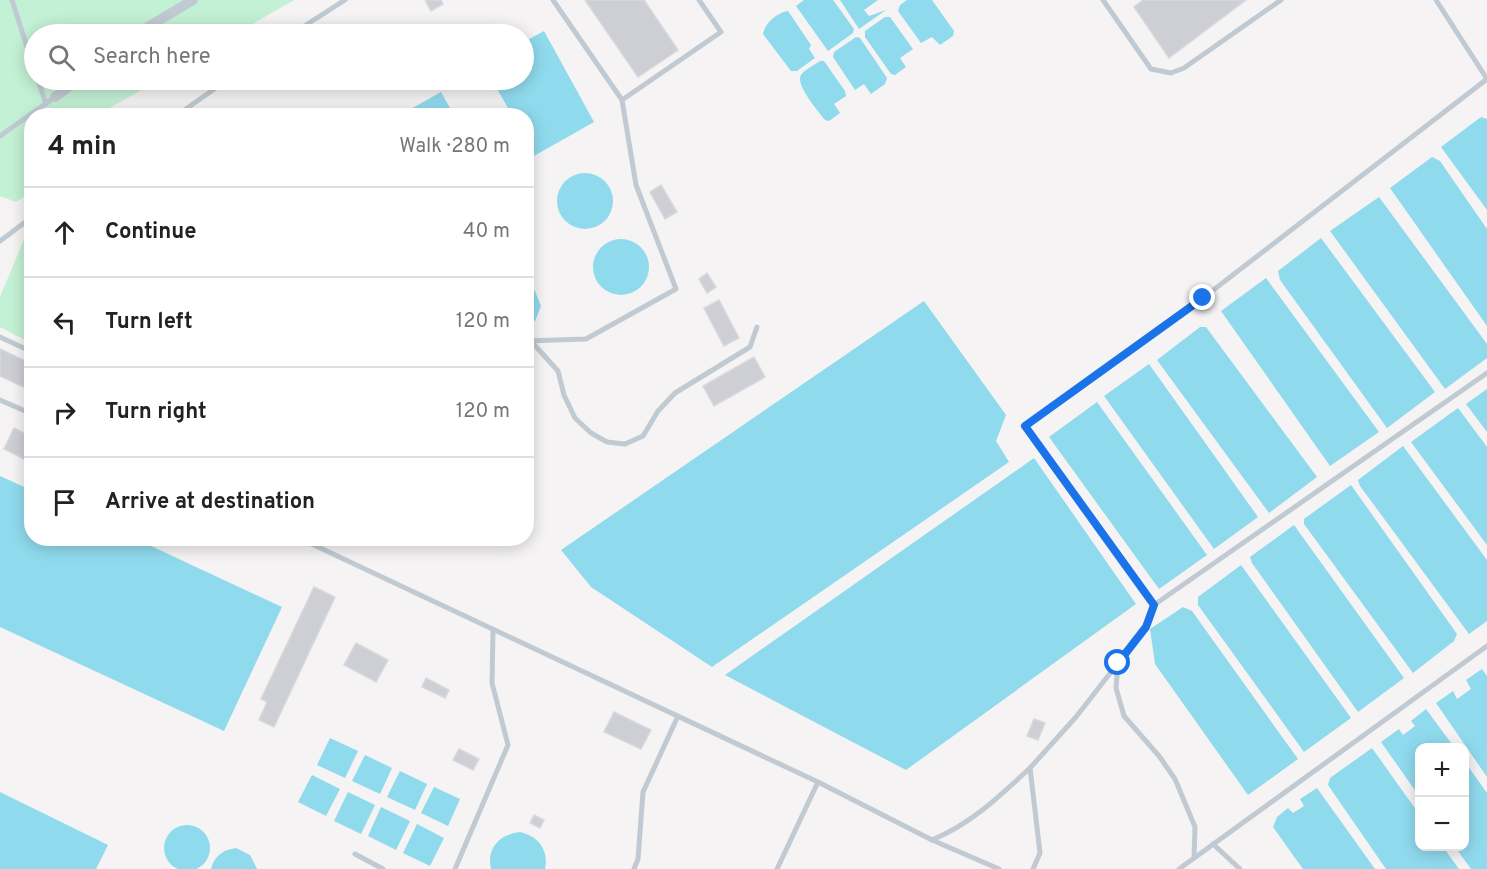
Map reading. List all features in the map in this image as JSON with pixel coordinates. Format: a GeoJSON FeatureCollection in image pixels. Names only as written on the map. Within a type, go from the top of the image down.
{"type":"FeatureCollection","features":[{"type":"Feature","properties":{"kind":"street"},"geometry":{"type":"LineString","coordinates":[[152,24],[189,1]]}},
{"type":"Feature","properties":{"kind":"street"},"geometry":{"type":"LineString","coordinates":[[51,100],[64,90]]}},
{"type":"Feature","properties":{"kind":"lane"},"geometry":{"type":"LineString","coordinates":[[12,0],[24,38]]}},
{"type":"Feature","properties":{"kind":"lane"},"geometry":{"type":"LineString","coordinates":[[308,24],[345,0]]}},
{"type":"Feature","properties":{"kind":"lane"},"geometry":{"type":"LineString","coordinates":[[534,341],[586,339],[676,289],[636,185],[622,100],[553,0]]}},
{"type":"Feature","properties":{"kind":"lane"},"geometry":{"type":"LineString","coordinates":[[622,100],[721,32],[699,0]]}},
{"type":"Feature","properties":{"kind":"lane"},"geometry":{"type":"LineString","coordinates":[[1103,0],[1150,69],[1171,73],[1184,68],[1281,0]]}},
{"type":"Feature","properties":{"kind":"lane"},"geometry":{"type":"LineString","coordinates":[[1154,605],[1025,426],[1203,298],[1487,79],[1436,0]]}},
{"type":"Feature","properties":{"kind":"lane"},"geometry":{"type":"LineString","coordinates":[[40,108],[51,100],[44,90]]}},
{"type":"Feature","properties":{"kind":"lane"},"geometry":{"type":"LineString","coordinates":[[187,108],[213,90]]}},
{"type":"Feature","properties":{"kind":"lane"},"geometry":{"type":"LineString","coordinates":[[0,136],[24,119]]}},
{"type":"Feature","properties":{"kind":"lane"},"geometry":{"type":"LineString","coordinates":[[0,241],[24,223]]}},
{"type":"Feature","properties":{"kind":"lane"},"geometry":{"type":"LineString","coordinates":[[534,346],[558,371],[564,396],[575,418],[591,434],[608,442],[625,444],[644,436],[658,411],[675,393],[750,347],[757,327]]}},
{"type":"Feature","properties":{"kind":"lane"},"geometry":{"type":"LineString","coordinates":[[0,337],[24,348]]}},
{"type":"Feature","properties":{"kind":"lane"},"geometry":{"type":"LineString","coordinates":[[932,840],[952,832],[980,813],[1030,768],[1076,717],[1146,627],[1154,605],[1487,373]]}},
{"type":"Feature","properties":{"kind":"lane"},"geometry":{"type":"LineString","coordinates":[[0,400],[24,410]]}},
{"type":"Feature","properties":{"kind":"lane"},"geometry":{"type":"LineString","coordinates":[[316,546],[818,782],[932,840],[999,869]]}},
{"type":"Feature","properties":{"kind":"lane"},"geometry":{"type":"LineString","coordinates":[[455,869],[508,745],[492,683],[493,629]]}},
{"type":"Feature","properties":{"kind":"lane"},"geometry":{"type":"LineString","coordinates":[[1179,869],[1487,646]]}},
{"type":"Feature","properties":{"kind":"lane"},"geometry":{"type":"LineString","coordinates":[[1118,663],[1116,688],[1124,716],[1160,756],[1175,779],[1195,827],[1194,858]]}},
{"type":"Feature","properties":{"kind":"lane"},"geometry":{"type":"LineString","coordinates":[[634,869],[638,859],[643,792],[678,716]]}},
{"type":"Feature","properties":{"kind":"lane"},"geometry":{"type":"LineString","coordinates":[[1030,768],[1040,853],[1033,869]]}},
{"type":"Feature","properties":{"kind":"lane"},"geometry":{"type":"LineString","coordinates":[[777,869],[818,782]]}},
{"type":"Feature","properties":{"kind":"lane"},"geometry":{"type":"LineString","coordinates":[[1213,844],[1240,869]]}},
{"type":"Feature","properties":{"kind":"lane"},"geometry":{"type":"LineString","coordinates":[[355,854],[383,869]]}},
{"type":"Feature","properties":{"kind":"green space"},"geometry":{"type":"Polygon","coordinates":[[[0,0],[294,0],[252,24],[24,24],[24,90],[141,90],[109,108],[24,108],[24,197],[16,202],[0,196],[0,0]]]}},
{"type":"Feature","properties":{"kind":"green space"},"geometry":{"type":"Polygon","coordinates":[[[24,239],[24,339],[0,327],[0,297],[24,239]]]}},
{"type":"Feature","properties":{"kind":"water"},"geometry":{"type":"Polygon","coordinates":[[[804,0],[833,0],[854,29],[853,33],[828,51],[796,6],[804,0]]]}},
{"type":"Feature","properties":{"kind":"water"},"geometry":{"type":"Polygon","coordinates":[[[840,0],[878,0],[864,10],[869,16],[886,10],[859,29],[840,0]]]}},
{"type":"Feature","properties":{"kind":"water"},"geometry":{"type":"Polygon","coordinates":[[[907,0],[932,0],[954,31],[953,36],[940,45],[932,37],[921,43],[898,11],[900,5],[907,0]]]}},
{"type":"Feature","properties":{"kind":"water"},"geometry":{"type":"Polygon","coordinates":[[[788,11],[811,45],[809,49],[815,58],[797,71],[791,71],[763,34],[772,19],[788,11]]]}},
{"type":"Feature","properties":{"kind":"water"},"geometry":{"type":"Polygon","coordinates":[[[885,17],[890,17],[913,49],[900,58],[906,67],[895,75],[891,74],[865,37],[865,31],[885,17]]]}},
{"type":"Feature","properties":{"kind":"water"},"geometry":{"type":"Polygon","coordinates":[[[544,31],[594,122],[534,156],[534,108],[508,108],[498,90],[534,90],[534,36],[544,31]]]}},
{"type":"Feature","properties":{"kind":"water"},"geometry":{"type":"Polygon","coordinates":[[[856,37],[860,38],[887,78],[885,84],[871,94],[864,84],[855,90],[833,57],[834,52],[856,37]]]}},
{"type":"Feature","properties":{"kind":"water"},"geometry":{"type":"Polygon","coordinates":[[[824,61],[845,91],[846,96],[834,104],[840,113],[829,121],[825,120],[808,98],[800,79],[807,69],[824,61]]]}},
{"type":"Feature","properties":{"kind":"water"},"geometry":{"type":"Polygon","coordinates":[[[441,92],[450,108],[412,108],[441,92]]]}},
{"type":"Feature","properties":{"kind":"water"},"geometry":{"type":"Polygon","coordinates":[[[1481,117],[1487,119],[1487,210],[1441,147],[1481,117]]]}},
{"type":"Feature","properties":{"kind":"water"},"geometry":{"type":"Polygon","coordinates":[[[1432,157],[1440,161],[1487,229],[1487,326],[1390,188],[1432,157]]]}},
{"type":"Feature","properties":{"kind":"water"},"geometry":{"type":"Polygon","coordinates":[[[579,173],[591,173],[601,177],[609,185],[613,201],[609,217],[601,225],[591,229],[579,229],[569,225],[561,217],[557,207],[557,195],[561,185],[569,177],[579,173]]]}},
{"type":"Feature","properties":{"kind":"water"},"geometry":{"type":"Polygon","coordinates":[[[1379,197],[1487,344],[1487,358],[1445,389],[1330,231],[1379,197]]]}},
{"type":"Feature","properties":{"kind":"water"},"geometry":{"type":"Polygon","coordinates":[[[1321,238],[1435,392],[1387,428],[1280,280],[1278,271],[1321,238]]]}},
{"type":"Feature","properties":{"kind":"water"},"geometry":{"type":"Polygon","coordinates":[[[615,239],[627,239],[637,243],[645,251],[649,267],[645,283],[637,291],[627,295],[615,295],[605,291],[597,283],[593,273],[593,261],[597,251],[605,243],[615,239]]]}},
{"type":"Feature","properties":{"kind":"water"},"geometry":{"type":"Polygon","coordinates":[[[1266,278],[1379,432],[1330,466],[1221,311],[1266,278]]]}},
{"type":"Feature","properties":{"kind":"water"},"geometry":{"type":"Polygon","coordinates":[[[534,290],[541,306],[534,322],[534,290]]]}},
{"type":"Feature","properties":{"kind":"water"},"geometry":{"type":"Polygon","coordinates":[[[924,301],[1006,415],[996,441],[1009,462],[712,667],[591,587],[561,550],[924,301]]]}},
{"type":"Feature","properties":{"kind":"water"},"geometry":{"type":"Polygon","coordinates":[[[1200,327],[1206,327],[1317,477],[1269,513],[1157,360],[1200,327]]]}},
{"type":"Feature","properties":{"kind":"water"},"geometry":{"type":"Polygon","coordinates":[[[1149,364],[1258,517],[1214,549],[1104,396],[1149,364]]]}},
{"type":"Feature","properties":{"kind":"water"},"geometry":{"type":"Polygon","coordinates":[[[1487,389],[1487,432],[1466,404],[1487,389]]]}},
{"type":"Feature","properties":{"kind":"water"},"geometry":{"type":"Polygon","coordinates":[[[1097,402],[1207,555],[1159,589],[1049,437],[1097,402]]]}},
{"type":"Feature","properties":{"kind":"water"},"geometry":{"type":"Polygon","coordinates":[[[1458,408],[1487,447],[1487,545],[1411,442],[1458,408]]]}},
{"type":"Feature","properties":{"kind":"water"},"geometry":{"type":"Polygon","coordinates":[[[1403,446],[1487,560],[1487,621],[1469,634],[1360,486],[1358,480],[1403,446]]]}},
{"type":"Feature","properties":{"kind":"water"},"geometry":{"type":"Polygon","coordinates":[[[1034,458],[1136,604],[906,770],[725,675],[1034,458]]]}},
{"type":"Feature","properties":{"kind":"water"},"geometry":{"type":"Polygon","coordinates":[[[0,476],[24,487],[24,546],[151,546],[282,607],[224,731],[0,627],[0,476]]]}},
{"type":"Feature","properties":{"kind":"water"},"geometry":{"type":"Polygon","coordinates":[[[1351,485],[1457,634],[1454,641],[1413,673],[1304,524],[1304,519],[1351,485]]]}},
{"type":"Feature","properties":{"kind":"water"},"geometry":{"type":"Polygon","coordinates":[[[1294,525],[1404,678],[1358,712],[1252,563],[1250,557],[1294,525]]]}},
{"type":"Feature","properties":{"kind":"water"},"geometry":{"type":"Polygon","coordinates":[[[1241,565],[1351,718],[1304,752],[1198,605],[1198,597],[1241,565]]]}},
{"type":"Feature","properties":{"kind":"water"},"geometry":{"type":"Polygon","coordinates":[[[1183,607],[1192,611],[1298,759],[1248,795],[1155,664],[1150,629],[1183,607]]]}},
{"type":"Feature","properties":{"kind":"water"},"geometry":{"type":"Polygon","coordinates":[[[1482,669],[1487,676],[1487,777],[1469,751],[1469,743],[1464,743],[1436,703],[1453,691],[1457,699],[1471,689],[1466,680],[1482,669]]]}},
{"type":"Feature","properties":{"kind":"water"},"geometry":{"type":"Polygon","coordinates":[[[1426,709],[1451,743],[1415,743],[1415,790],[1381,742],[1399,729],[1403,735],[1415,726],[1411,721],[1426,709]]]}},
{"type":"Feature","properties":{"kind":"water"},"geometry":{"type":"Polygon","coordinates":[[[330,738],[358,751],[345,778],[317,765],[330,738]]]}},
{"type":"Feature","properties":{"kind":"water"},"geometry":{"type":"Polygon","coordinates":[[[1372,748],[1415,808],[1415,851],[1446,851],[1459,869],[1386,869],[1328,785],[1330,778],[1372,748]]]}},
{"type":"Feature","properties":{"kind":"water"},"geometry":{"type":"Polygon","coordinates":[[[365,755],[392,768],[380,794],[352,781],[365,755]]]}},
{"type":"Feature","properties":{"kind":"water"},"geometry":{"type":"Polygon","coordinates":[[[1469,768],[1487,793],[1487,869],[1471,869],[1458,851],[1469,851],[1469,768]]]}},
{"type":"Feature","properties":{"kind":"water"},"geometry":{"type":"Polygon","coordinates":[[[400,771],[427,784],[415,810],[387,797],[400,771]]]}},
{"type":"Feature","properties":{"kind":"water"},"geometry":{"type":"Polygon","coordinates":[[[312,775],[340,789],[326,816],[298,802],[312,775]]]}},
{"type":"Feature","properties":{"kind":"water"},"geometry":{"type":"Polygon","coordinates":[[[434,787],[460,799],[448,826],[421,813],[434,787]]]}},
{"type":"Feature","properties":{"kind":"water"},"geometry":{"type":"Polygon","coordinates":[[[1317,788],[1375,869],[1303,869],[1273,827],[1277,817],[1288,808],[1293,813],[1304,806],[1300,799],[1317,788]]]}},
{"type":"Feature","properties":{"kind":"water"},"geometry":{"type":"Polygon","coordinates":[[[0,792],[108,845],[96,869],[0,869],[0,792]]]}},
{"type":"Feature","properties":{"kind":"water"},"geometry":{"type":"Polygon","coordinates":[[[348,792],[375,805],[361,834],[334,821],[348,792]]]}},
{"type":"Feature","properties":{"kind":"water"},"geometry":{"type":"Polygon","coordinates":[[[381,807],[410,821],[396,850],[368,836],[381,807]]]}},
{"type":"Feature","properties":{"kind":"water"},"geometry":{"type":"Polygon","coordinates":[[[417,824],[444,838],[430,866],[403,853],[417,824]]]}},
{"type":"Feature","properties":{"kind":"water"},"geometry":{"type":"Polygon","coordinates":[[[187,825],[196,827],[208,839],[210,848],[208,857],[196,869],[178,869],[166,857],[164,848],[166,839],[178,827],[187,825]]]}},
{"type":"Feature","properties":{"kind":"water"},"geometry":{"type":"Polygon","coordinates":[[[520,832],[537,840],[541,845],[546,862],[545,869],[491,869],[491,855],[496,843],[506,836],[520,832]]]}},
{"type":"Feature","properties":{"kind":"water"},"geometry":{"type":"Polygon","coordinates":[[[236,848],[250,855],[257,869],[211,869],[220,854],[236,848]]]}},
{"type":"Feature","properties":{"kind":"building"},"geometry":{"type":"Polygon","coordinates":[[[425,0],[441,0],[443,4],[431,11],[425,0]]]}},
{"type":"Feature","properties":{"kind":"building"},"geometry":{"type":"Polygon","coordinates":[[[585,0],[644,0],[678,50],[638,77],[585,0]]]}},
{"type":"Feature","properties":{"kind":"building"},"geometry":{"type":"Polygon","coordinates":[[[1143,0],[1246,0],[1169,58],[1134,7],[1143,0]]]}},
{"type":"Feature","properties":{"kind":"building"},"geometry":{"type":"Polygon","coordinates":[[[661,185],[677,212],[665,219],[650,192],[661,185]]]}},
{"type":"Feature","properties":{"kind":"building"},"geometry":{"type":"Polygon","coordinates":[[[707,273],[716,287],[707,293],[699,279],[707,273]]]}},
{"type":"Feature","properties":{"kind":"building"},"geometry":{"type":"Polygon","coordinates":[[[719,300],[739,338],[724,346],[704,308],[719,300]]]}},
{"type":"Feature","properties":{"kind":"building"},"geometry":{"type":"Polygon","coordinates":[[[0,349],[24,360],[24,387],[0,376],[0,349]]]}},
{"type":"Feature","properties":{"kind":"building"},"geometry":{"type":"Polygon","coordinates":[[[754,357],[765,377],[714,406],[703,386],[754,357]]]}},
{"type":"Feature","properties":{"kind":"building"},"geometry":{"type":"Polygon","coordinates":[[[14,428],[24,433],[24,459],[4,449],[14,428]]]}},
{"type":"Feature","properties":{"kind":"building"},"geometry":{"type":"Polygon","coordinates":[[[314,587],[335,597],[274,727],[259,720],[267,702],[261,699],[314,587]]]}},
{"type":"Feature","properties":{"kind":"building"},"geometry":{"type":"Polygon","coordinates":[[[356,643],[388,660],[376,682],[344,665],[356,643]]]}},
{"type":"Feature","properties":{"kind":"building"},"geometry":{"type":"Polygon","coordinates":[[[426,678],[449,690],[445,698],[422,687],[426,678]]]}},
{"type":"Feature","properties":{"kind":"building"},"geometry":{"type":"Polygon","coordinates":[[[614,712],[651,730],[641,749],[604,732],[614,712]]]}},
{"type":"Feature","properties":{"kind":"building"},"geometry":{"type":"Polygon","coordinates":[[[1034,719],[1045,723],[1038,740],[1027,736],[1034,719]]]}},
{"type":"Feature","properties":{"kind":"building"},"geometry":{"type":"Polygon","coordinates":[[[459,749],[479,759],[473,770],[453,760],[459,749]]]}},
{"type":"Feature","properties":{"kind":"building"},"geometry":{"type":"Polygon","coordinates":[[[534,815],[544,820],[540,828],[530,823],[534,815]]]}},
{"type":"Feature","properties":{"kind":"route"},"geometry":{"type":"LineString","coordinates":[[1118,663],[1146,627],[1154,605],[1025,426],[1203,298]]}}]}
